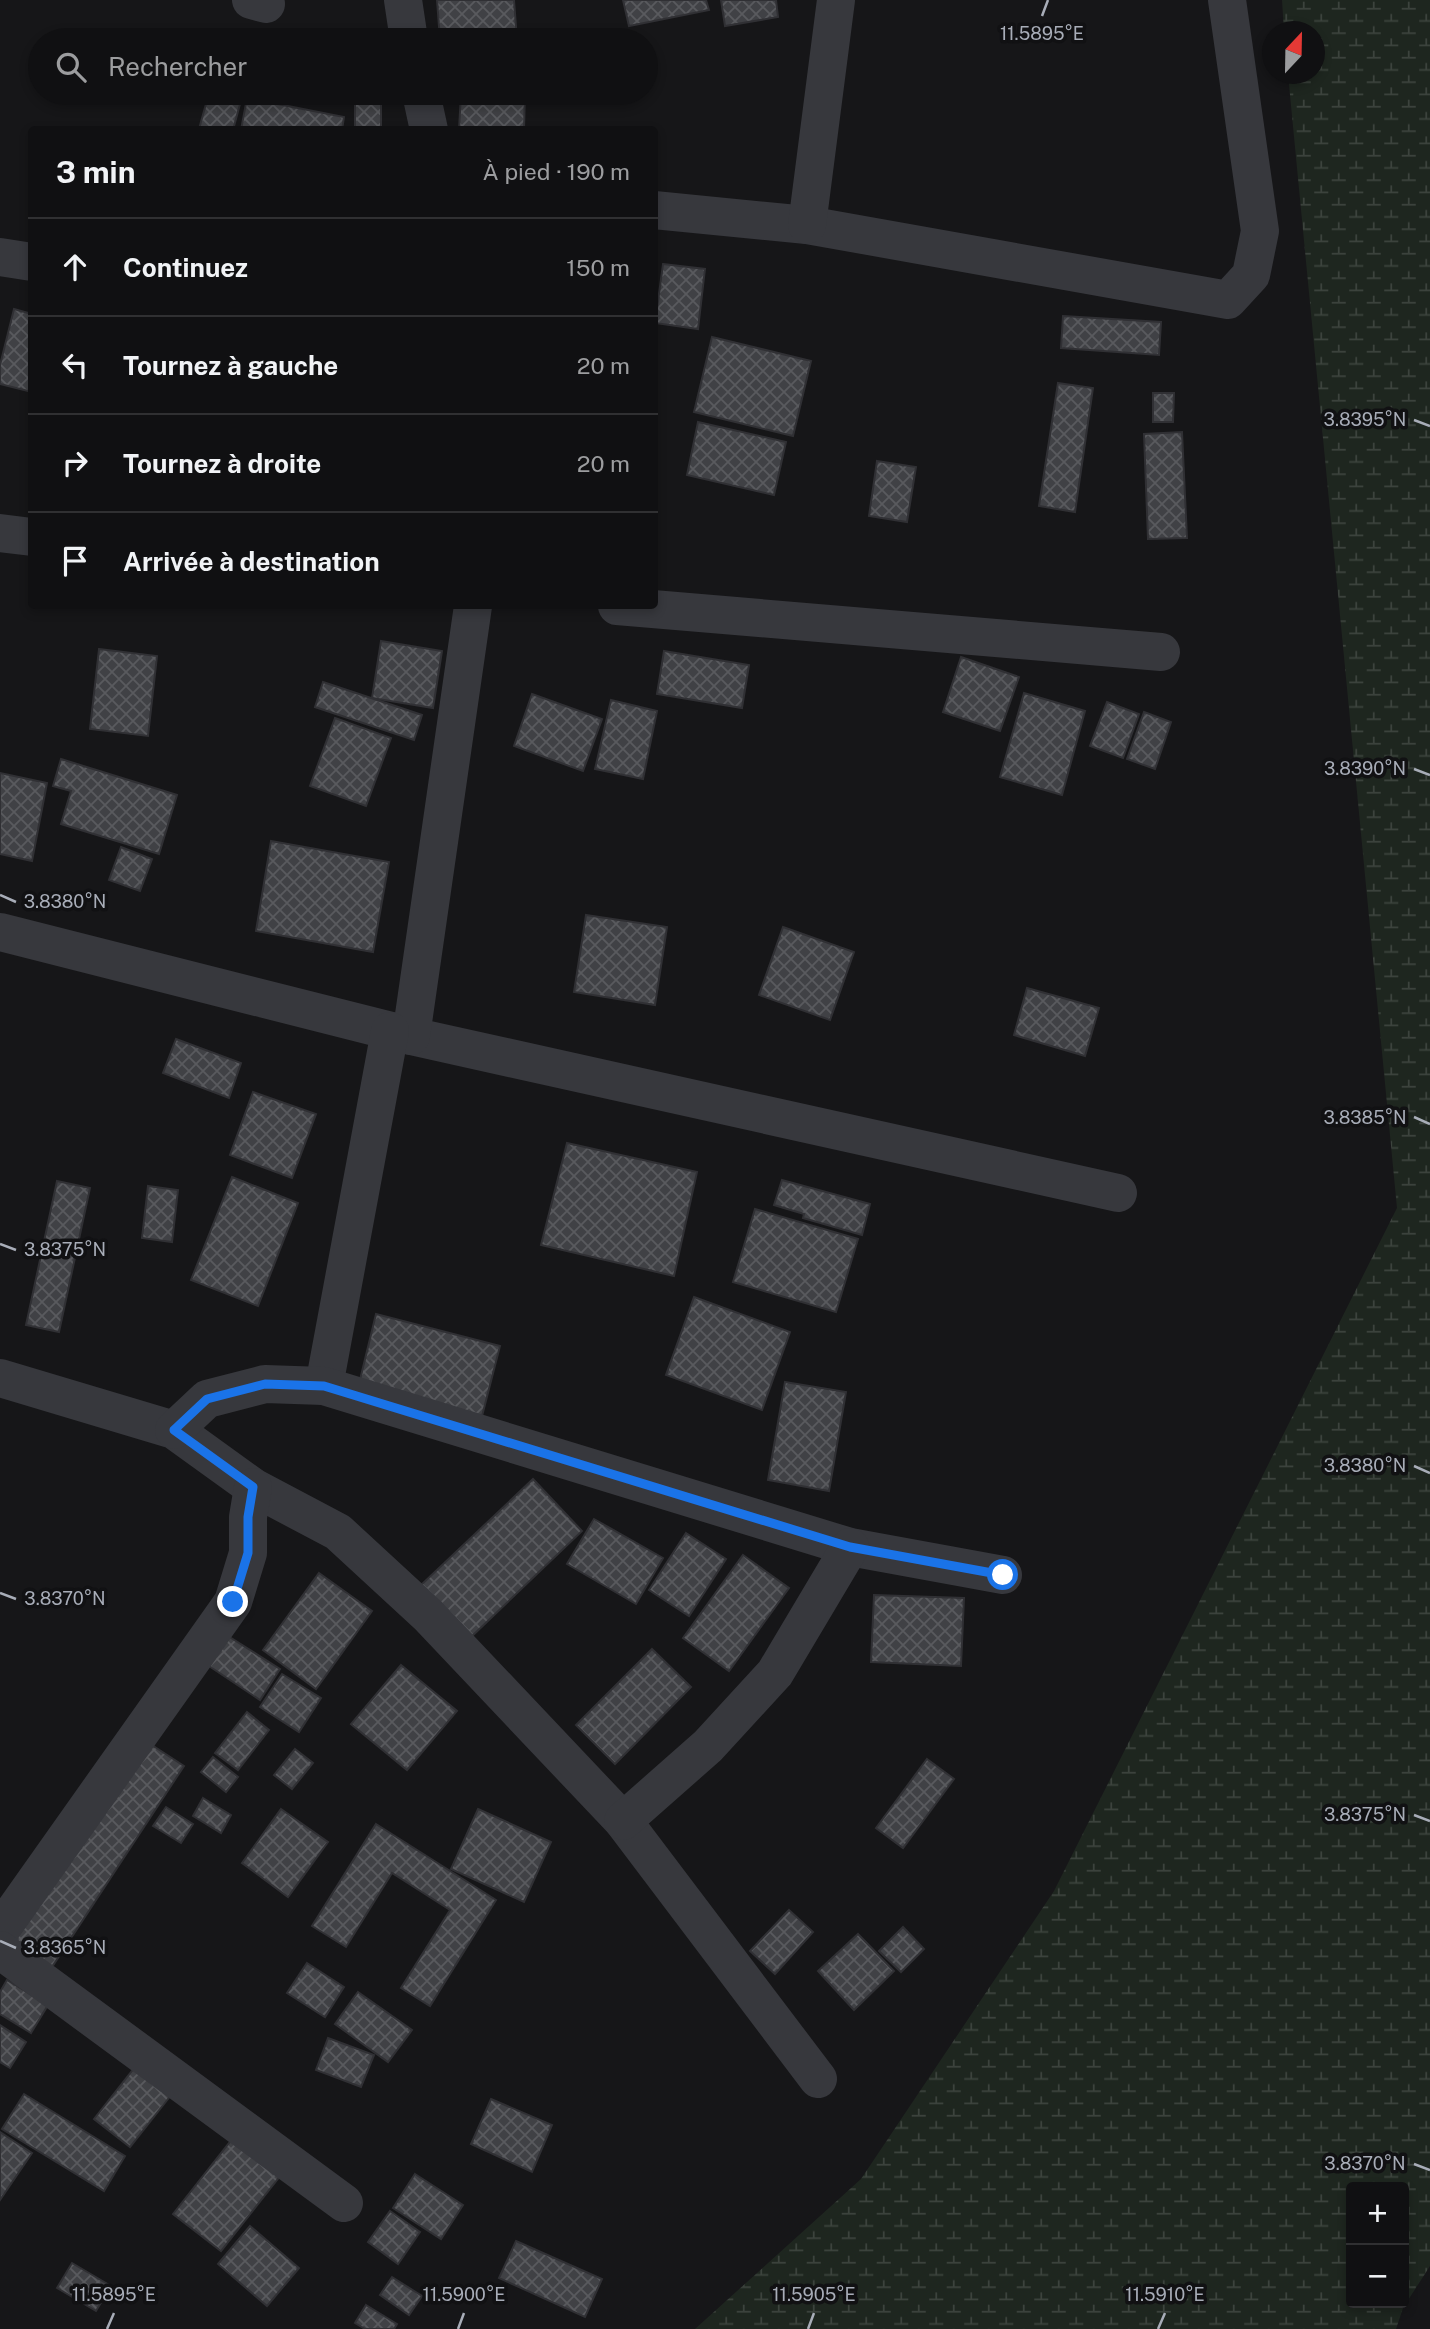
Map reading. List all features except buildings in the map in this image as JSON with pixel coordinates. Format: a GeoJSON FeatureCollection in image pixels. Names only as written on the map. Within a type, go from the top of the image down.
{"type":"FeatureCollection","features":[{"type":"Feature","properties":{"kind":"street"},"geometry":{"type":"LineString","coordinates":[[403,0],[407,28]]}},
{"type":"Feature","properties":{"kind":"street"},"geometry":{"type":"LineString","coordinates":[[807,225],[836,0]]}},
{"type":"Feature","properties":{"kind":"street"},"geometry":{"type":"LineString","coordinates":[[658,210],[807,225],[1228,300],[1251,275],[1260,231],[1227,0]]}},
{"type":"Feature","properties":{"kind":"street"},"geometry":{"type":"LineString","coordinates":[[424,105],[428,126]]}},
{"type":"Feature","properties":{"kind":"street"},"geometry":{"type":"LineString","coordinates":[[0,257],[28,261]]}},
{"type":"Feature","properties":{"kind":"street"},"geometry":{"type":"LineString","coordinates":[[0,533],[28,536]]}},
{"type":"Feature","properties":{"kind":"street"},"geometry":{"type":"LineString","coordinates":[[324,1386],[400,1033],[472,609]]}},
{"type":"Feature","properties":{"kind":"street"},"geometry":{"type":"LineString","coordinates":[[652,609],[1161,652]]}},
{"type":"Feature","properties":{"kind":"street"},"geometry":{"type":"LineString","coordinates":[[0,932],[400,1033],[1118,1193]]}},
{"type":"Feature","properties":{"kind":"street"},"geometry":{"type":"LineString","coordinates":[[0,1378],[174,1430],[253,1487],[338,1532],[428,1615],[623,1821],[818,2079]]}},
{"type":"Feature","properties":{"kind":"street"},"geometry":{"type":"LineString","coordinates":[[174,1430],[207,1399],[265,1384],[324,1386],[850,1547],[1003,1575]]}},
{"type":"Feature","properties":{"kind":"street"},"geometry":{"type":"LineString","coordinates":[[0,1931],[233,1602],[248,1553],[248,1517],[253,1487]]}},
{"type":"Feature","properties":{"kind":"street"},"geometry":{"type":"LineString","coordinates":[[623,1821],[708,1746],[775,1672],[850,1547]]}},
{"type":"Feature","properties":{"kind":"street"},"geometry":{"type":"LineString","coordinates":[[0,1950],[344,2203]]}},
{"type":"Feature","properties":{"kind":"green space"},"geometry":{"type":"Polygon","coordinates":[[[1282,0],[1430,0],[1430,2266],[1409,2299],[1409,2182],[1346,2182],[1346,2308],[1403,2308],[1396,2329],[695,2329],[861,2179],[1054,1891],[1397,1208],[1289,84],[1325,84],[1325,21],[1283,21],[1282,0]]]}},
{"type":"Feature","properties":{"kind":"route"},"geometry":{"type":"LineString","coordinates":[[233,1602],[248,1553],[248,1517],[253,1487],[174,1430],[207,1399],[265,1384],[324,1386],[850,1547],[1003,1575]]}}]}
